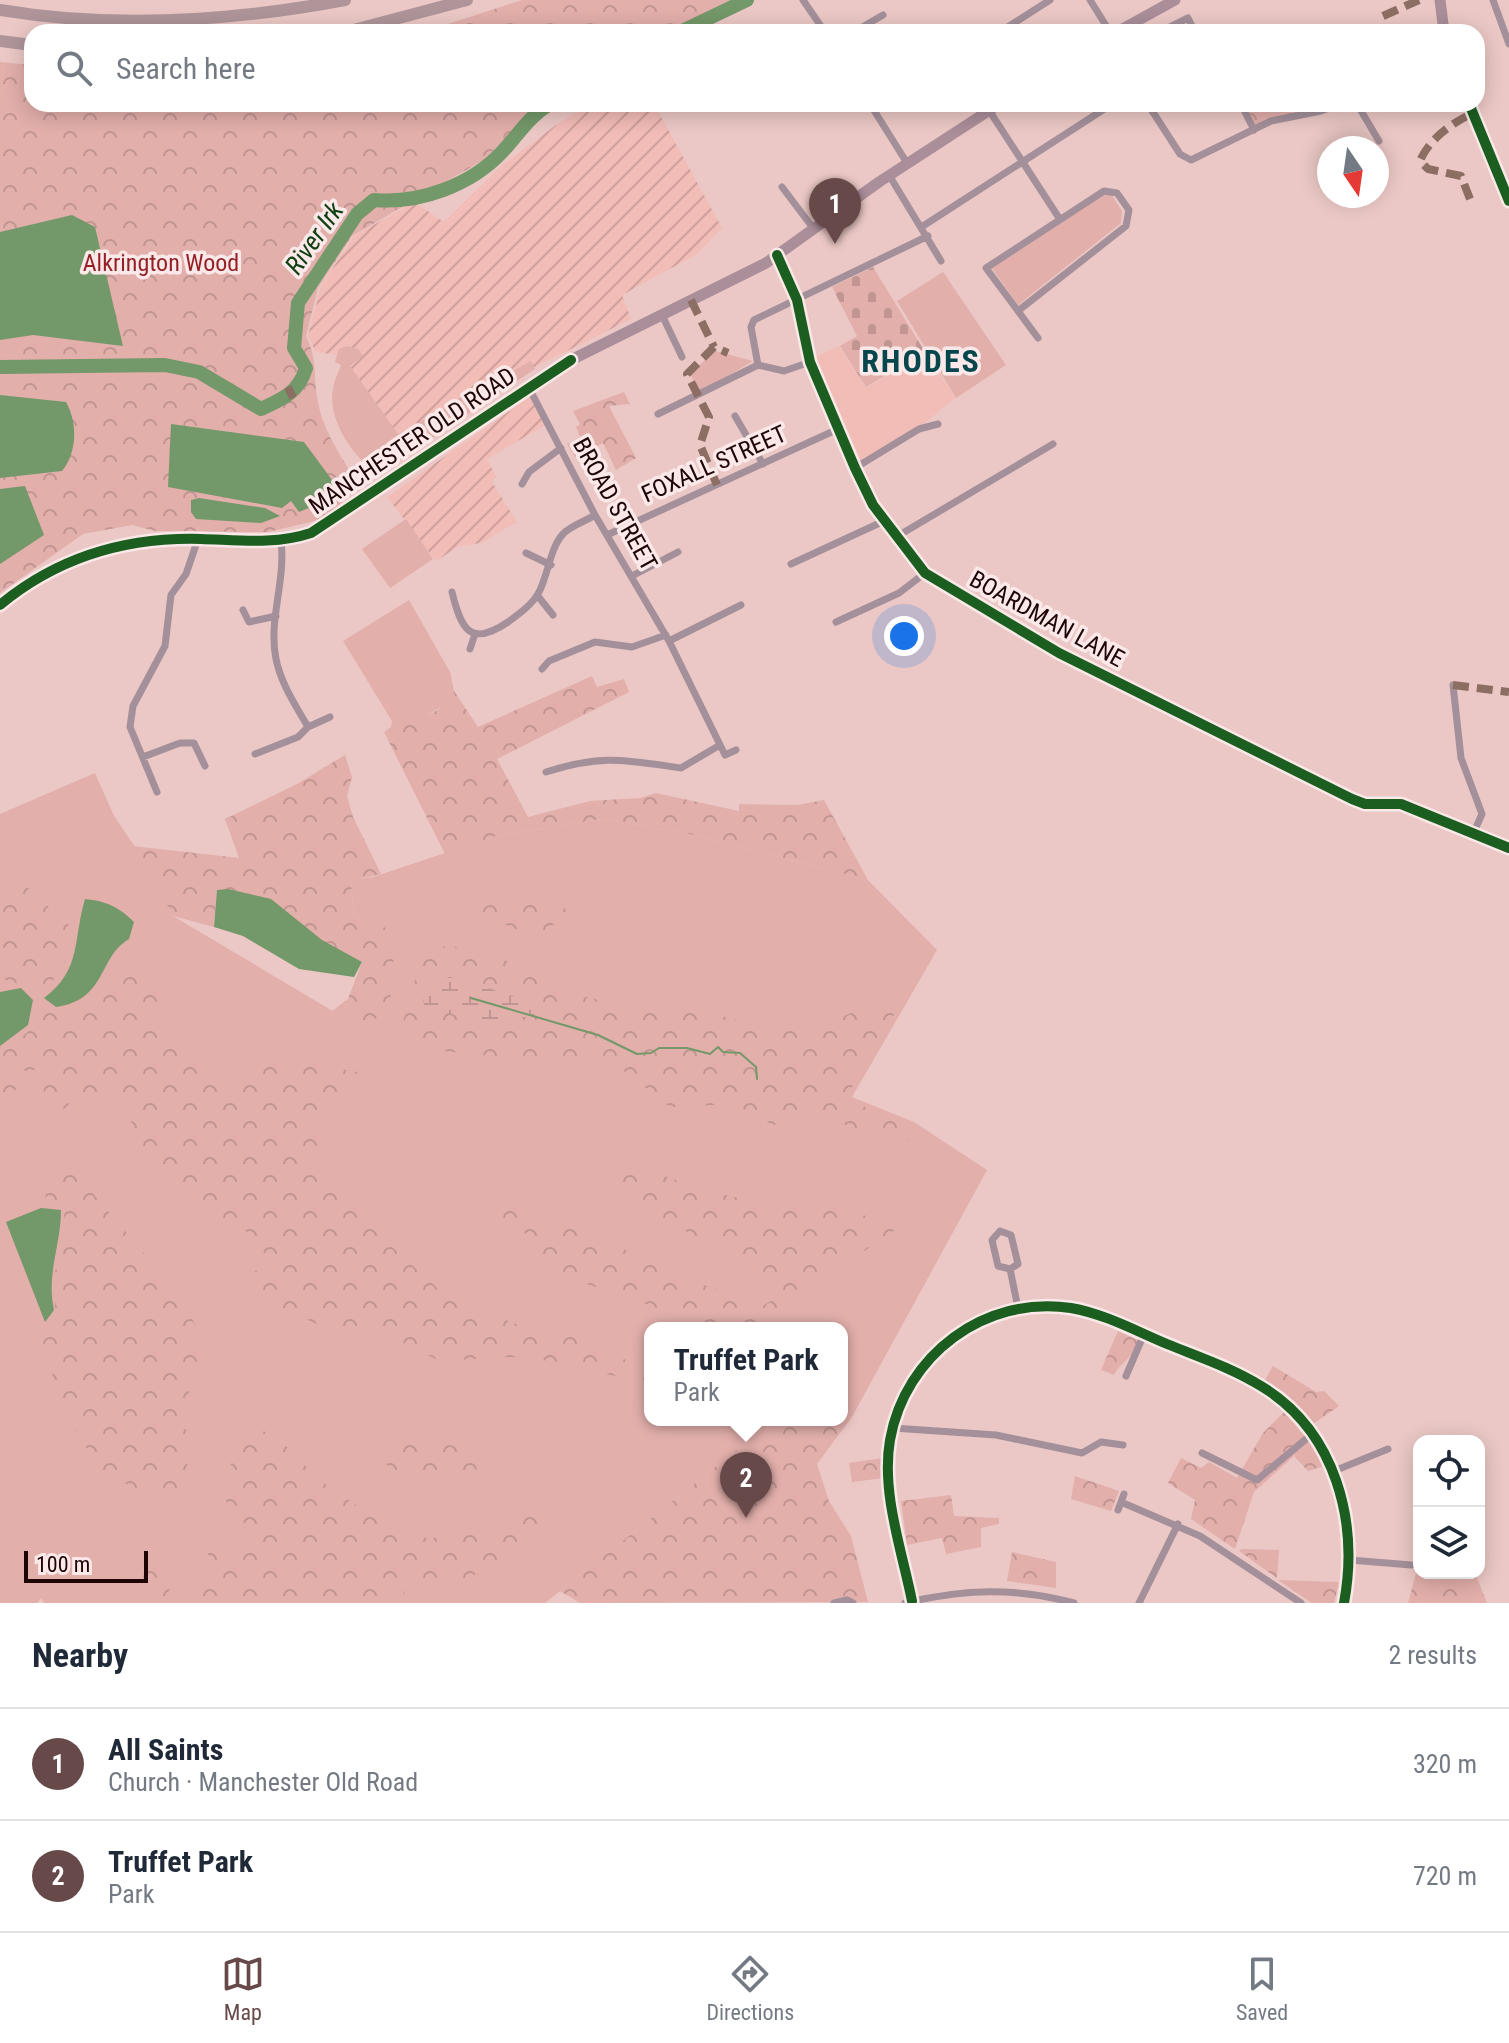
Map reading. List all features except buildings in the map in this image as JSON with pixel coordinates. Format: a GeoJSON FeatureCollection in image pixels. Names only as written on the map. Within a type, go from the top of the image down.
{"type":"FeatureCollection","features":[{"type":"Feature","properties":{"kind":"highway"},"geometry":{"type":"LineString","coordinates":[[0,10],[95,19],[188,19],[270,13],[345,0]]}},
{"type":"Feature","properties":{"kind":"highway"},"geometry":{"type":"LineString","coordinates":[[376,24],[467,0]]}},
{"type":"Feature","properties":{"kind":"highway"},"geometry":{"type":"LineString","coordinates":[[0,41],[24,44]]}},
{"type":"Feature","properties":{"kind":"main road"},"geometry":{"type":"LineString","coordinates":[[1132,24],[1175,0]]}},
{"type":"Feature","properties":{"kind":"main road"},"geometry":{"type":"LineString","coordinates":[[1440,0],[1443,24]]}},
{"type":"Feature","properties":{"kind":"main road","name":"MANCHESTER OLD ROAD"},"geometry":{"type":"LineString","coordinates":[[0,605],[35,578],[80,557],[143,541],[281,541],[311,533],[571,360],[777,255],[982,112]]}},
{"type":"Feature","properties":{"kind":"main road"},"geometry":{"type":"LineString","coordinates":[[1472,112],[1509,201]]}},
{"type":"Feature","properties":{"kind":"street"},"geometry":{"type":"LineString","coordinates":[[803,0],[820,24]]}},
{"type":"Feature","properties":{"kind":"street"},"geometry":{"type":"LineString","coordinates":[[1012,24],[1050,0]]}},
{"type":"Feature","properties":{"kind":"street"},"geometry":{"type":"LineString","coordinates":[[1090,0],[1105,24]]}},
{"type":"Feature","properties":{"kind":"street"},"geometry":{"type":"LineString","coordinates":[[1493,0],[1509,44]]}},
{"type":"Feature","properties":{"kind":"street"},"geometry":{"type":"LineString","coordinates":[[868,24],[883,15]]}},
{"type":"Feature","properties":{"kind":"street"},"geometry":{"type":"LineString","coordinates":[[1176,24],[1188,18],[1191,24]]}},
{"type":"Feature","properties":{"kind":"street"},"geometry":{"type":"LineString","coordinates":[[875,112],[907,163]]}},
{"type":"Feature","properties":{"kind":"street"},"geometry":{"type":"LineString","coordinates":[[994,112],[1059,218]]}},
{"type":"Feature","properties":{"kind":"street"},"geometry":{"type":"LineString","coordinates":[[923,226],[1100,112]]}},
{"type":"Feature","properties":{"kind":"street"},"geometry":{"type":"LineString","coordinates":[[1151,112],[1180,154],[1191,160],[1280,119],[1305,112]]}},
{"type":"Feature","properties":{"kind":"street"},"geometry":{"type":"LineString","coordinates":[[1245,112],[1254,130]]}},
{"type":"Feature","properties":{"kind":"street"},"geometry":{"type":"LineString","coordinates":[[1362,112],[1376,136]]}},
{"type":"Feature","properties":{"kind":"street"},"geometry":{"type":"LineString","coordinates":[[889,175],[923,226],[941,261]]}},
{"type":"Feature","properties":{"kind":"street"},"geometry":{"type":"LineString","coordinates":[[782,187],[813,228]]}},
{"type":"Feature","properties":{"kind":"street"},"geometry":{"type":"LineString","coordinates":[[1018,311],[1126,226],[1129,210],[1117,193],[1104,191],[986,268],[1038,338]]}},
{"type":"Feature","properties":{"kind":"street"},"geometry":{"type":"LineString","coordinates":[[758,365],[751,327],[754,320],[928,236]]}},
{"type":"Feature","properties":{"kind":"street","name":"BOARDMAN LANE"},"geometry":{"type":"LineString","coordinates":[[777,255],[797,300],[810,362],[855,468],[884,521],[925,573],[1059,653],[1352,799],[1365,804],[1401,804],[1509,848]]}},
{"type":"Feature","properties":{"kind":"street"},"geometry":{"type":"LineString","coordinates":[[662,315],[682,357]]}},
{"type":"Feature","properties":{"kind":"street"},"geometry":{"type":"LineString","coordinates":[[658,414],[758,365],[784,371],[810,362]]}},
{"type":"Feature","properties":{"kind":"street","name":"BROAD STREET"},"geometry":{"type":"LineString","coordinates":[[528,386],[595,515],[668,638],[725,755],[736,750]]}},
{"type":"Feature","properties":{"kind":"street"},"geometry":{"type":"LineString","coordinates":[[735,416],[763,464]]}},
{"type":"Feature","properties":{"kind":"street"},"geometry":{"type":"LineString","coordinates":[[855,468],[919,429],[938,424]]}},
{"type":"Feature","properties":{"kind":"street","name":"FOXALL STREET"},"geometry":{"type":"LineString","coordinates":[[607,535],[838,429]]}},
{"type":"Feature","properties":{"kind":"street"},"geometry":{"type":"LineString","coordinates":[[896,537],[1053,444]]}},
{"type":"Feature","properties":{"kind":"street"},"geometry":{"type":"LineString","coordinates":[[522,484],[529,472],[561,448]]}},
{"type":"Feature","properties":{"kind":"street"},"geometry":{"type":"LineString","coordinates":[[452,592],[458,618],[475,634],[489,634],[537,595],[563,534],[595,515]]}},
{"type":"Feature","properties":{"kind":"street"},"geometry":{"type":"LineString","coordinates":[[791,564],[884,521]]}},
{"type":"Feature","properties":{"kind":"street"},"geometry":{"type":"LineString","coordinates":[[157,792],[130,727],[133,706],[165,646],[171,595],[186,574],[198,539]]}},
{"type":"Feature","properties":{"kind":"street"},"geometry":{"type":"LineString","coordinates":[[281,541],[284,567],[276,616],[278,668],[308,727]]}},
{"type":"Feature","properties":{"kind":"street"},"geometry":{"type":"LineString","coordinates":[[632,576],[678,552]]}},
{"type":"Feature","properties":{"kind":"street"},"geometry":{"type":"LineString","coordinates":[[526,553],[551,565]]}},
{"type":"Feature","properties":{"kind":"street"},"geometry":{"type":"LineString","coordinates":[[836,622],[899,593],[925,573]]}},
{"type":"Feature","properties":{"kind":"street"},"geometry":{"type":"LineString","coordinates":[[537,595],[553,615]]}},
{"type":"Feature","properties":{"kind":"street"},"geometry":{"type":"LineString","coordinates":[[542,669],[549,661],[595,642],[632,647],[668,638],[741,605]]}},
{"type":"Feature","properties":{"kind":"street"},"geometry":{"type":"LineString","coordinates":[[243,610],[249,622],[276,616]]}},
{"type":"Feature","properties":{"kind":"street"},"geometry":{"type":"LineString","coordinates":[[470,649],[475,634]]}},
{"type":"Feature","properties":{"kind":"street"},"geometry":{"type":"LineString","coordinates":[[1453,685],[1461,758],[1482,814],[1473,834]]}},
{"type":"Feature","properties":{"kind":"street"},"geometry":{"type":"LineString","coordinates":[[255,754],[299,736],[308,727],[330,717]]}},
{"type":"Feature","properties":{"kind":"street"},"geometry":{"type":"LineString","coordinates":[[143,757],[180,743],[194,743],[205,766]]}},
{"type":"Feature","properties":{"kind":"street"},"geometry":{"type":"LineString","coordinates":[[556,782],[549,771],[610,758],[639,759],[681,768],[720,745]]}},
{"type":"Feature","properties":{"kind":"street"},"geometry":{"type":"LineString","coordinates":[[1000,1231],[1011,1235],[1018,1264],[1010,1269],[998,1266],[992,1240],[1000,1231]]}},
{"type":"Feature","properties":{"kind":"street"},"geometry":{"type":"LineString","coordinates":[[1010,1269],[1018,1308]]}},
{"type":"Feature","properties":{"kind":"street"},"geometry":{"type":"LineString","coordinates":[[1074,1603],[1002,1589],[957,1592],[908,1602],[888,1463],[893,1428],[903,1399],[932,1356],[972,1325],[1018,1308],[1073,1309],[1144,1334],[1263,1386],[1296,1414],[1334,1471],[1346,1512],[1350,1560],[1344,1603]]}},
{"type":"Feature","properties":{"kind":"street"},"geometry":{"type":"LineString","coordinates":[[1126,1376],[1144,1334]]}},
{"type":"Feature","properties":{"kind":"street"},"geometry":{"type":"LineString","coordinates":[[893,1428],[996,1435],[1082,1453],[1101,1442],[1123,1445]]}},
{"type":"Feature","properties":{"kind":"street"},"geometry":{"type":"LineString","coordinates":[[1202,1453],[1257,1480],[1312,1434]]}},
{"type":"Feature","properties":{"kind":"street"},"geometry":{"type":"LineString","coordinates":[[1334,1471],[1388,1449]]}},
{"type":"Feature","properties":{"kind":"street"},"geometry":{"type":"LineString","coordinates":[[1121,1502],[1178,1524],[1230,1554],[1301,1603]]}},
{"type":"Feature","properties":{"kind":"street"},"geometry":{"type":"LineString","coordinates":[[1139,1603],[1178,1524]]}},
{"type":"Feature","properties":{"kind":"street"},"geometry":{"type":"LineString","coordinates":[[1350,1560],[1411,1565]]}},
{"type":"Feature","properties":{"kind":"street"},"geometry":{"type":"LineString","coordinates":[[834,1603],[847,1600],[853,1603]]}},
{"type":"Feature","properties":{"kind":"shaded area"},"geometry":{"type":"Polygon","coordinates":[[[577,112],[658,112],[722,228],[697,254],[622,295],[631,319],[533,368],[409,453],[340,355],[316,352],[308,336],[321,286],[354,236],[414,202],[444,222],[500,167],[577,112]]]}},
{"type":"Feature","properties":{"kind":"shaded area"},"geometry":{"type":"Polygon","coordinates":[[[72,215],[95,227],[123,346],[33,335],[0,340],[0,232],[72,215]]]}},
{"type":"Feature","properties":{"kind":"shaded area"},"geometry":{"type":"Polygon","coordinates":[[[839,346],[866,388],[926,352],[955,398],[922,425],[861,461],[816,357],[839,346]]]}},
{"type":"Feature","properties":{"kind":"shaded area"},"geometry":{"type":"Polygon","coordinates":[[[0,395],[66,402],[73,419],[74,438],[71,456],[62,471],[0,478],[0,395]]]}},
{"type":"Feature","properties":{"kind":"shaded area"},"geometry":{"type":"Polygon","coordinates":[[[531,396],[545,425],[487,459],[496,477],[492,482],[517,522],[481,543],[459,546],[436,561],[387,497],[531,396]]]}},
{"type":"Feature","properties":{"kind":"shaded area"},"geometry":{"type":"Polygon","coordinates":[[[171,424],[304,442],[338,488],[326,501],[299,512],[291,501],[282,508],[168,487],[171,424]]]}},
{"type":"Feature","properties":{"kind":"shaded area"},"geometry":{"type":"Polygon","coordinates":[[[25,486],[44,535],[0,564],[0,489],[25,486]]]}},
{"type":"Feature","properties":{"kind":"shaded area"},"geometry":{"type":"Polygon","coordinates":[[[199,498],[265,508],[280,516],[261,523],[196,519],[191,512],[191,500],[199,498]]]}},
{"type":"Feature","properties":{"kind":"shaded area"},"geometry":{"type":"Polygon","coordinates":[[[228,889],[271,899],[322,940],[362,962],[354,977],[299,969],[243,936],[214,927],[217,890],[228,889]]]}},
{"type":"Feature","properties":{"kind":"shaded area"},"geometry":{"type":"Polygon","coordinates":[[[85,899],[112,906],[134,922],[129,939],[112,956],[85,996],[56,1007],[44,998],[71,965],[85,899]]]}},
{"type":"Feature","properties":{"kind":"shaded area"},"geometry":{"type":"Polygon","coordinates":[[[21,988],[33,1000],[28,1025],[0,1046],[0,992],[21,988]]]}},
{"type":"Feature","properties":{"kind":"shaded area"},"geometry":{"type":"Polygon","coordinates":[[[41,1208],[61,1210],[52,1284],[54,1310],[45,1322],[6,1222],[41,1208]]]}},
{"type":"Feature","properties":{"kind":"green space"},"geometry":{"type":"Polygon","coordinates":[[[522,0],[737,0],[713,14],[684,24],[448,24],[522,0]]]}},
{"type":"Feature","properties":{"kind":"green space","name":"Alkrington Wood"},"geometry":{"type":"Polygon","coordinates":[[[0,62],[24,64],[24,112],[530,112],[487,158],[352,236],[318,288],[306,336],[314,360],[320,409],[334,444],[360,487],[323,519],[268,532],[155,531],[132,525],[83,534],[0,593],[0,62]]]}},
{"type":"Feature","properties":{"kind":"green space"},"geometry":{"type":"Polygon","coordinates":[[[1249,112],[1307,112],[1271,118],[1255,125],[1249,112]]]}},
{"type":"Feature","properties":{"kind":"green space"},"geometry":{"type":"Polygon","coordinates":[[[1100,194],[1111,194],[1122,211],[1121,223],[1018,305],[991,267],[1100,194]]]}},
{"type":"Feature","properties":{"kind":"green space"},"geometry":{"type":"Polygon","coordinates":[[[873,267],[925,352],[866,387],[840,346],[857,336],[832,287],[873,267]]]}},
{"type":"Feature","properties":{"kind":"green space"},"geometry":{"type":"Polygon","coordinates":[[[943,272],[1006,365],[956,398],[897,301],[943,272]]]}},
{"type":"Feature","properties":{"kind":"green space"},"geometry":{"type":"Polygon","coordinates":[[[348,346],[358,349],[363,356],[350,366],[398,434],[531,361],[535,369],[380,473],[352,449],[334,413],[333,389],[341,365],[335,362],[339,349],[348,346]]]}},
{"type":"Feature","properties":{"kind":"green space"},"geometry":{"type":"Polygon","coordinates":[[[715,351],[753,361],[700,392],[690,374],[715,351]]]}},
{"type":"Feature","properties":{"kind":"green space"},"geometry":{"type":"Polygon","coordinates":[[[624,392],[630,404],[609,406],[636,458],[616,470],[603,443],[575,457],[567,444],[580,437],[576,427],[580,424],[573,411],[624,392]]]}},
{"type":"Feature","properties":{"kind":"green space"},"geometry":{"type":"Polygon","coordinates":[[[406,519],[433,559],[390,588],[362,549],[406,519]]]}},
{"type":"Feature","properties":{"kind":"green space"},"geometry":{"type":"Polygon","coordinates":[[[409,600],[450,672],[454,691],[449,702],[418,721],[392,721],[343,641],[409,600]]]}},
{"type":"Feature","properties":{"kind":"green space"},"geometry":{"type":"Polygon","coordinates":[[[592,676],[597,687],[624,679],[629,692],[497,759],[528,817],[590,801],[640,798],[656,793],[739,811],[739,804],[798,805],[824,800],[868,880],[695,835],[602,819],[496,836],[445,854],[384,732],[391,727],[392,721],[428,715],[443,706],[454,691],[478,727],[592,676]]]}},
{"type":"Feature","properties":{"kind":"green space"},"geometry":{"type":"Polygon","coordinates":[[[345,755],[352,777],[347,796],[353,817],[381,874],[351,881],[354,918],[396,931],[389,1016],[353,1023],[332,1011],[348,999],[362,962],[322,941],[277,907],[217,890],[214,927],[173,916],[133,846],[239,858],[225,819],[297,784],[345,755]]]}},
{"type":"Feature","properties":{"kind":"green space"},"geometry":{"type":"Polygon","coordinates":[[[95,773],[114,816],[144,860],[173,916],[353,1023],[396,932],[354,918],[351,880],[373,877],[496,836],[602,819],[695,835],[868,880],[937,950],[852,1097],[914,1122],[987,1170],[852,1417],[848,1416],[848,1322],[644,1322],[644,1426],[766,1426],[545,1603],[44,1603],[41,1598],[37,1603],[0,1603],[0,814],[95,773]]]}},
{"type":"Feature","properties":{"kind":"green space"},"geometry":{"type":"Polygon","coordinates":[[[18,879],[71,927],[73,949],[46,991],[5,980],[0,892],[18,879]]]}},
{"type":"Feature","properties":{"kind":"green space"},"geometry":{"type":"Polygon","coordinates":[[[506,898],[555,898],[568,912],[545,932],[515,929],[475,911],[506,898]]]}},
{"type":"Feature","properties":{"kind":"green space"},"geometry":{"type":"Polygon","coordinates":[[[425,946],[491,948],[540,982],[593,999],[707,1014],[776,1027],[808,1027],[907,992],[846,1098],[922,1134],[894,1145],[829,1118],[773,1125],[734,1104],[670,1107],[615,1064],[549,1062],[442,1051],[399,1036],[425,946]]]}},
{"type":"Feature","properties":{"kind":"green space"},"geometry":{"type":"Polygon","coordinates":[[[128,956],[163,982],[155,1027],[177,1052],[245,1084],[264,1054],[362,1073],[322,1116],[316,1155],[325,1173],[358,1216],[445,1295],[521,1326],[551,1326],[619,1355],[644,1374],[644,1383],[550,1361],[511,1357],[440,1361],[385,1334],[327,1329],[254,1294],[242,1277],[272,1263],[248,1232],[207,1219],[162,1184],[141,1153],[131,1121],[115,1099],[76,1097],[55,1118],[42,1087],[41,1069],[23,1071],[15,1091],[0,1098],[0,1054],[34,1027],[38,1002],[59,1013],[78,1008],[128,956]]]}},
{"type":"Feature","properties":{"kind":"green space"},"geometry":{"type":"Polygon","coordinates":[[[446,978],[458,978],[530,1002],[534,1013],[494,1022],[465,1018],[424,1005],[429,987],[446,978]]]}},
{"type":"Feature","properties":{"kind":"green space"},"geometry":{"type":"Polygon","coordinates":[[[49,1164],[73,1170],[162,1276],[192,1318],[198,1333],[197,1365],[180,1417],[195,1448],[175,1492],[155,1497],[101,1472],[68,1418],[38,1335],[55,1314],[54,1275],[65,1239],[64,1205],[45,1201],[49,1164]]]}},
{"type":"Feature","properties":{"kind":"green space"},"geometry":{"type":"Polygon","coordinates":[[[603,1169],[662,1175],[706,1191],[768,1204],[843,1211],[904,1224],[820,1281],[784,1322],[698,1322],[558,1274],[524,1232],[476,1198],[589,1232],[661,1268],[760,1307],[777,1298],[775,1282],[661,1217],[603,1169]]]}},
{"type":"Feature","properties":{"kind":"green space"},"geometry":{"type":"Polygon","coordinates":[[[1118,1331],[1139,1341],[1114,1375],[1101,1370],[1118,1331]]]}},
{"type":"Feature","properties":{"kind":"green space"},"geometry":{"type":"Polygon","coordinates":[[[1273,1366],[1316,1392],[1324,1391],[1339,1406],[1313,1424],[1265,1380],[1273,1366]]]}},
{"type":"Feature","properties":{"kind":"green space"},"geometry":{"type":"Polygon","coordinates":[[[1284,1412],[1313,1446],[1324,1466],[1308,1471],[1294,1456],[1254,1492],[1235,1549],[1191,1519],[1195,1500],[1168,1483],[1181,1458],[1201,1468],[1209,1462],[1237,1478],[1263,1433],[1284,1412]]]}},
{"type":"Feature","properties":{"kind":"green space"},"geometry":{"type":"Polygon","coordinates":[[[255,1426],[281,1441],[318,1479],[405,1539],[452,1537],[542,1513],[544,1528],[476,1574],[456,1581],[415,1586],[406,1590],[399,1603],[200,1603],[207,1581],[208,1547],[238,1556],[261,1533],[227,1513],[224,1475],[255,1426]]]}},
{"type":"Feature","properties":{"kind":"green space"},"geometry":{"type":"Polygon","coordinates":[[[766,1426],[845,1426],[817,1464],[829,1501],[851,1536],[868,1602],[580,1603],[560,1591],[766,1426]]]}},
{"type":"Feature","properties":{"kind":"green space"},"geometry":{"type":"Polygon","coordinates":[[[375,1440],[458,1447],[490,1456],[505,1464],[431,1478],[392,1475],[375,1440]]]}},
{"type":"Feature","properties":{"kind":"green space"},"geometry":{"type":"Polygon","coordinates":[[[882,1458],[884,1478],[852,1482],[849,1463],[882,1458]]]}},
{"type":"Feature","properties":{"kind":"green space"},"geometry":{"type":"Polygon","coordinates":[[[1075,1476],[1119,1491],[1111,1511],[1071,1499],[1075,1476]]]}},
{"type":"Feature","properties":{"kind":"green space"},"geometry":{"type":"Polygon","coordinates":[[[951,1495],[954,1516],[999,1518],[999,1524],[981,1528],[981,1547],[946,1554],[942,1538],[907,1545],[901,1501],[951,1495]]]}},
{"type":"Feature","properties":{"kind":"green space"},"geometry":{"type":"Polygon","coordinates":[[[1279,1550],[1277,1578],[1239,1551],[1279,1550]]]}},
{"type":"Feature","properties":{"kind":"green space"},"geometry":{"type":"Polygon","coordinates":[[[1012,1552],[1056,1562],[1056,1588],[1007,1581],[1012,1552]]]}},
{"type":"Feature","properties":{"kind":"green space"},"geometry":{"type":"Polygon","coordinates":[[[136,1560],[168,1576],[170,1599],[184,1603],[150,1603],[123,1563],[136,1560]]]}},
{"type":"Feature","properties":{"kind":"green space"},"geometry":{"type":"Polygon","coordinates":[[[1414,1579],[1477,1579],[1487,1603],[1408,1603],[1414,1579]]]}},
{"type":"Feature","properties":{"kind":"green space"},"geometry":{"type":"Polygon","coordinates":[[[1278,1580],[1339,1582],[1334,1603],[1312,1603],[1278,1580]]]}},
{"type":"Feature","properties":{"kind":"waterway","name":"River Irk"},"geometry":{"type":"LineString","coordinates":[[697,24],[747,0]]}},
{"type":"Feature","properties":{"kind":"waterway","name":"River Irk"},"geometry":{"type":"LineString","coordinates":[[0,367],[165,365],[199,372],[261,409],[289,394],[303,376],[306,368],[294,348],[298,303],[357,214],[374,200],[409,199],[460,183],[489,164],[539,112]]}},
{"type":"Feature","properties":{"kind":"waterway"},"geometry":{"type":"LineString","coordinates":[[471,998],[598,1035],[637,1054],[651,1053],[659,1048],[687,1048],[710,1054],[718,1047],[723,1052],[740,1053],[756,1067],[757,1079]]}},
{"type":"Feature","properties":{"kind":"marked path"},"geometry":{"type":"LineString","coordinates":[[1383,16],[1419,0]]}},
{"type":"Feature","properties":{"kind":"marked path"},"geometry":{"type":"LineString","coordinates":[[1470,199],[1461,176],[1428,169],[1420,161],[1442,132],[1473,113]]}},
{"type":"Feature","properties":{"kind":"marked path"},"geometry":{"type":"LineString","coordinates":[[691,300],[714,347]]}},
{"type":"Feature","properties":{"kind":"marked path"},"geometry":{"type":"LineString","coordinates":[[717,485],[700,445],[709,417],[687,374],[714,347],[728,353]]}},
{"type":"Feature","properties":{"kind":"marked path"},"geometry":{"type":"LineString","coordinates":[[288,387],[293,398]]}},
{"type":"Feature","properties":{"kind":"marked path"},"geometry":{"type":"LineString","coordinates":[[1453,685],[1509,692]]}},
{"type":"Feature","properties":{"kind":"cycle path"},"geometry":{"type":"LineString","coordinates":[[1472,112],[1509,201]]}},
{"type":"Feature","properties":{"kind":"cycle path"},"geometry":{"type":"LineString","coordinates":[[777,255],[797,300],[810,362],[855,468],[873,505],[925,573],[1059,653],[1352,799],[1365,804],[1401,804],[1509,848]]}},
{"type":"Feature","properties":{"kind":"cycle path"},"geometry":{"type":"LineString","coordinates":[[0,605],[22,588],[69,562],[120,546],[173,539],[270,540],[311,533],[571,360]]}},
{"type":"Feature","properties":{"kind":"cycle path"},"geometry":{"type":"LineString","coordinates":[[912,1601],[888,1480],[890,1440],[899,1409],[931,1357],[954,1337],[980,1322],[1009,1311],[1039,1306],[1071,1308],[1108,1319],[1239,1374],[1287,1405],[1308,1428],[1324,1453],[1336,1481],[1348,1541],[1344,1603]]}},
{"type":"Feature","properties":{"kind":"place","name":"All Saints"},"geometry":{"type":"Point","coordinates":[835,244]}},
{"type":"Feature","properties":{"kind":"place","name":"Truffet Park"},"geometry":{"type":"Point","coordinates":[746,1518]}},
{"type":"Feature","properties":{"kind":"district","name":"RHODES"},"geometry":{"type":"Point","coordinates":[921,361]}}]}
